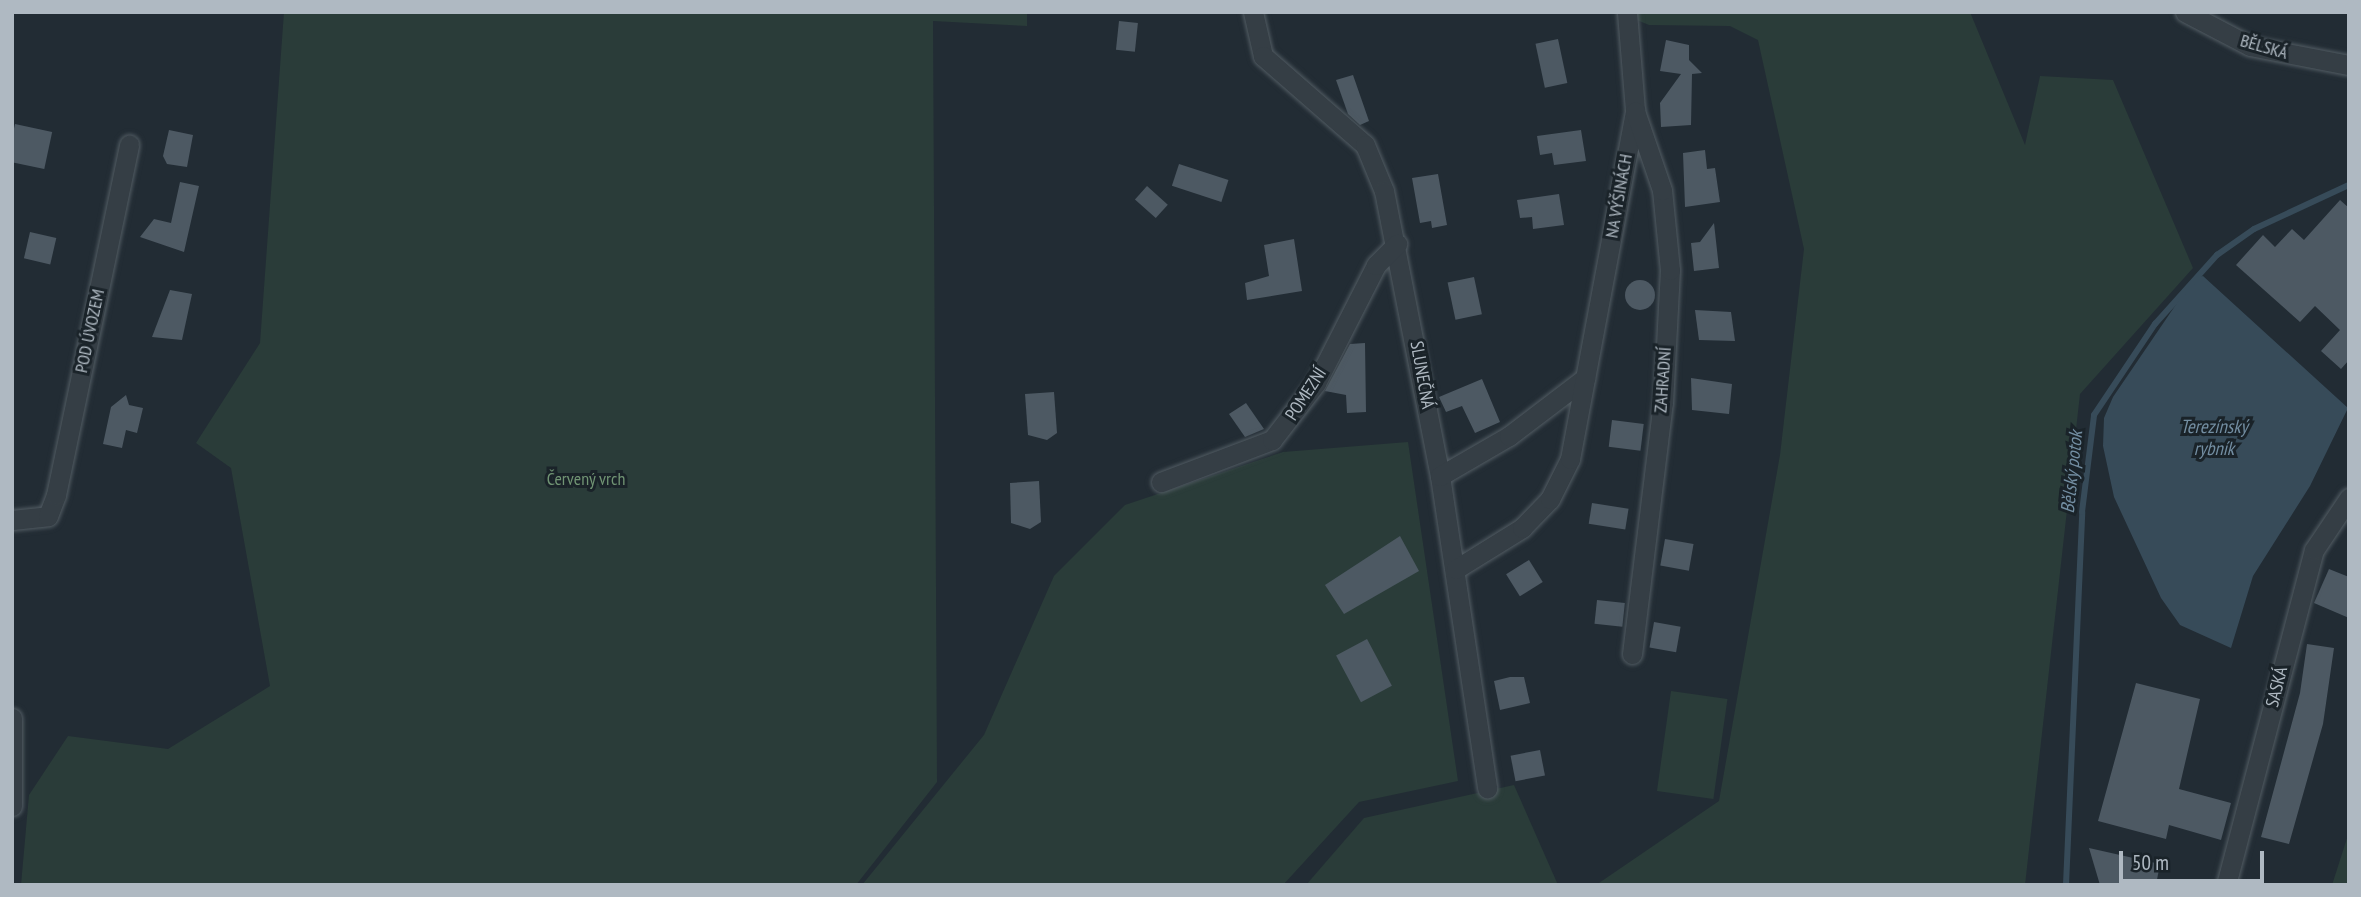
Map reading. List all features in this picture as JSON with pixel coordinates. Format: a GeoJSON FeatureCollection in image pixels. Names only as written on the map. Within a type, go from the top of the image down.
{"type":"FeatureCollection","features":[{"type":"Feature","properties":{"kind":"street","name":"SLUNEČNÁ"},"geometry":{"type":"LineString","coordinates":[[1252,12],[1262,56],[1365,145],[1397,244],[1440,476],[1487,788]]}},
{"type":"Feature","properties":{"kind":"street","name":"BĚLSKÁ"},"geometry":{"type":"LineString","coordinates":[[2185,12],[2250,46],[2349,65]]}},
{"type":"Feature","properties":{"kind":"street","name":"NA VÝŠINÁCH"},"geometry":{"type":"LineString","coordinates":[[1455,569],[1522,528],[1550,499],[1570,459],[1634,110],[1627,15]]}},
{"type":"Feature","properties":{"kind":"street","name":"ZAHRADNÍ"},"geometry":{"type":"LineString","coordinates":[[1632,654],[1663,403],[1670,271],[1662,190],[1634,110]]}},
{"type":"Feature","properties":{"kind":"street","name":"POD ÚVOZEM"},"geometry":{"type":"LineString","coordinates":[[12,520],[48,516],[129,145]]}},
{"type":"Feature","properties":{"kind":"street","name":"POMEZNÍ"},"geometry":{"type":"LineString","coordinates":[[1161,482],[1272,440],[1316,383],[1376,265],[1397,244]]}},
{"type":"Feature","properties":{"kind":"street"},"geometry":{"type":"LineString","coordinates":[[1440,476],[1508,436],[1585,378]]}},
{"type":"Feature","properties":{"kind":"street","name":"SASKÁ"},"geometry":{"type":"LineString","coordinates":[[2226,885],[2314,550],[2349,498]]}},
{"type":"Feature","properties":{"kind":"street"},"geometry":{"type":"LineString","coordinates":[[12,718],[12,806]]}},
{"type":"Feature","properties":{"kind":"green space","name":"Červený vrch"},"geometry":{"type":"Polygon","coordinates":[[[284,12],[1027,12],[1027,26],[933,21],[937,782],[856,885],[21,885],[29,795],[68,736],[168,749],[270,686],[231,468],[196,443],[260,343],[284,12]]]}},
{"type":"Feature","properties":{"kind":"green space"},"geometry":{"type":"Polygon","coordinates":[[[1617,12],[1970,12],[2025,145],[2040,76],[2113,80],[2193,268],[2080,394],[2025,885],[1596,885],[1719,801],[1780,455],[1804,249],[1758,40],[1730,26],[1649,25],[1617,12]]]}},
{"type":"Feature","properties":{"kind":"green space"},"geometry":{"type":"Polygon","coordinates":[[[1408,442],[1458,781],[1359,802],[1283,885],[862,885],[984,735],[1054,576],[1125,505],[1283,452],[1408,442]]]}},
{"type":"Feature","properties":{"kind":"green space"},"geometry":{"type":"Polygon","coordinates":[[[1671,691],[1727,699],[1713,799],[1657,791],[1671,691]]]}},
{"type":"Feature","properties":{"kind":"green space"},"geometry":{"type":"Polygon","coordinates":[[[1514,785],[1558,885],[1306,885],[1364,818],[1514,785]]]}},
{"type":"Feature","properties":{"kind":"green space"},"geometry":{"type":"Polygon","coordinates":[[[2349,832],[2349,885],[2332,885],[2349,832]]]}},
{"type":"Feature","properties":{"kind":"water","name":"Terezínský rybník"},"geometry":{"type":"Polygon","coordinates":[[[2203,276],[2348,408],[2310,486],[2253,576],[2231,648],[2180,625],[2161,598],[2114,497],[2103,446],[2104,418],[2113,397],[2194,278],[2203,276]]]}},
{"type":"Feature","properties":{"kind":"building"},"geometry":{"type":"Polygon","coordinates":[[[1119,21],[1138,23],[1135,52],[1116,50],[1119,21]]]}},
{"type":"Feature","properties":{"kind":"building"},"geometry":{"type":"Polygon","coordinates":[[[1558,39],[1567,83],[1545,88],[1536,44],[1558,39]]]}},
{"type":"Feature","properties":{"kind":"building"},"geometry":{"type":"Polygon","coordinates":[[[1666,40],[1689,45],[1689,60],[1702,73],[1692,74],[1691,125],[1661,127],[1660,103],[1681,74],[1660,71],[1666,40]]]}},
{"type":"Feature","properties":{"kind":"building"},"geometry":{"type":"Polygon","coordinates":[[[1353,75],[1369,121],[1360,125],[1348,114],[1336,80],[1353,75]]]}},
{"type":"Feature","properties":{"kind":"building"},"geometry":{"type":"Polygon","coordinates":[[[15,124],[52,132],[44,169],[12,162],[15,124]]]}},
{"type":"Feature","properties":{"kind":"building"},"geometry":{"type":"Polygon","coordinates":[[[169,130],[193,135],[187,167],[167,164],[163,156],[169,130]]]}},
{"type":"Feature","properties":{"kind":"building"},"geometry":{"type":"Polygon","coordinates":[[[1581,130],[1586,161],[1554,165],[1552,153],[1540,155],[1537,136],[1581,130]]]}},
{"type":"Feature","properties":{"kind":"building"},"geometry":{"type":"Polygon","coordinates":[[[1705,150],[1707,169],[1715,168],[1720,202],[1685,207],[1683,153],[1705,150]]]}},
{"type":"Feature","properties":{"kind":"building"},"geometry":{"type":"Polygon","coordinates":[[[1179,164],[1228,180],[1221,202],[1172,186],[1179,164]]]}},
{"type":"Feature","properties":{"kind":"building"},"geometry":{"type":"Polygon","coordinates":[[[1438,174],[1447,225],[1432,228],[1431,221],[1420,223],[1412,178],[1438,174]]]}},
{"type":"Feature","properties":{"kind":"building"},"geometry":{"type":"Polygon","coordinates":[[[180,182],[199,186],[184,252],[140,237],[154,219],[171,223],[180,182]]]}},
{"type":"Feature","properties":{"kind":"building"},"geometry":{"type":"Polygon","coordinates":[[[1147,186],[1168,205],[1156,218],[1135,199],[1147,186]]]}},
{"type":"Feature","properties":{"kind":"building"},"geometry":{"type":"Polygon","coordinates":[[[1559,194],[1564,225],[1533,229],[1532,217],[1520,218],[1517,200],[1559,194]]]}},
{"type":"Feature","properties":{"kind":"building"},"geometry":{"type":"Polygon","coordinates":[[[2340,200],[2349,208],[2349,360],[2341,369],[2321,351],[2340,330],[2315,306],[2300,322],[2236,265],[2263,235],[2275,247],[2292,229],[2304,240],[2340,200]]]}},
{"type":"Feature","properties":{"kind":"building"},"geometry":{"type":"Polygon","coordinates":[[[1714,223],[1719,268],[1694,271],[1691,243],[1700,242],[1714,223]]]}},
{"type":"Feature","properties":{"kind":"building"},"geometry":{"type":"Polygon","coordinates":[[[30,232],[56,238],[50,264],[24,258],[30,232]]]}},
{"type":"Feature","properties":{"kind":"building"},"geometry":{"type":"Polygon","coordinates":[[[1294,239],[1302,291],[1247,300],[1245,283],[1269,276],[1264,245],[1294,239]]]}},
{"type":"Feature","properties":{"kind":"building"},"geometry":{"type":"Polygon","coordinates":[[[1474,277],[1482,314],[1455,320],[1448,283],[1474,277]]]}},
{"type":"Feature","properties":{"kind":"building"},"geometry":{"type":"Polygon","coordinates":[[[1640,280],[1651,284],[1655,295],[1651,306],[1640,310],[1629,306],[1625,295],[1629,284],[1640,280]]]}},
{"type":"Feature","properties":{"kind":"building"},"geometry":{"type":"Polygon","coordinates":[[[170,290],[192,294],[182,340],[152,337],[170,290]]]}},
{"type":"Feature","properties":{"kind":"building"},"geometry":{"type":"Polygon","coordinates":[[[1695,310],[1731,312],[1735,341],[1699,340],[1695,310]]]}},
{"type":"Feature","properties":{"kind":"building"},"geometry":{"type":"Polygon","coordinates":[[[1365,343],[1366,412],[1347,413],[1346,395],[1325,391],[1350,344],[1365,343]]]}},
{"type":"Feature","properties":{"kind":"building"},"geometry":{"type":"Polygon","coordinates":[[[1691,378],[1732,384],[1729,414],[1692,410],[1691,378]]]}},
{"type":"Feature","properties":{"kind":"building"},"geometry":{"type":"Polygon","coordinates":[[[1482,379],[1500,422],[1475,433],[1462,406],[1446,412],[1439,397],[1482,379]]]}},
{"type":"Feature","properties":{"kind":"building"},"geometry":{"type":"Polygon","coordinates":[[[1054,392],[1057,433],[1047,440],[1028,435],[1025,394],[1054,392]]]}},
{"type":"Feature","properties":{"kind":"building"},"geometry":{"type":"Polygon","coordinates":[[[126,395],[129,405],[143,408],[137,433],[126,430],[122,448],[103,444],[111,407],[126,395]]]}},
{"type":"Feature","properties":{"kind":"building"},"geometry":{"type":"Polygon","coordinates":[[[1246,403],[1264,429],[1245,437],[1229,414],[1246,403]]]}},
{"type":"Feature","properties":{"kind":"building"},"geometry":{"type":"Polygon","coordinates":[[[1612,420],[1644,424],[1640,451],[1609,447],[1612,420]]]}},
{"type":"Feature","properties":{"kind":"building"},"geometry":{"type":"Polygon","coordinates":[[[1039,481],[1041,522],[1030,529],[1011,523],[1010,483],[1039,481]]]}},
{"type":"Feature","properties":{"kind":"building"},"geometry":{"type":"Polygon","coordinates":[[[1592,503],[1629,509],[1625,530],[1589,524],[1592,503]]]}},
{"type":"Feature","properties":{"kind":"building"},"geometry":{"type":"Polygon","coordinates":[[[1400,536],[1419,571],[1344,614],[1325,585],[1400,536]]]}},
{"type":"Feature","properties":{"kind":"building"},"geometry":{"type":"Polygon","coordinates":[[[1665,539],[1694,544],[1689,571],[1660,566],[1665,539]]]}},
{"type":"Feature","properties":{"kind":"building"},"geometry":{"type":"Polygon","coordinates":[[[1529,560],[1543,582],[1520,596],[1506,574],[1529,560]]]}},
{"type":"Feature","properties":{"kind":"building"},"geometry":{"type":"Polygon","coordinates":[[[2329,569],[2349,577],[2349,618],[2314,603],[2329,569]]]}},
{"type":"Feature","properties":{"kind":"building"},"geometry":{"type":"Polygon","coordinates":[[[1597,600],[1625,603],[1622,627],[1594,624],[1597,600]]]}},
{"type":"Feature","properties":{"kind":"building"},"geometry":{"type":"Polygon","coordinates":[[[1654,622],[1681,627],[1676,652],[1649,648],[1654,622]]]}},
{"type":"Feature","properties":{"kind":"building"},"geometry":{"type":"Polygon","coordinates":[[[1367,639],[1392,686],[1361,702],[1336,655],[1367,639]]]}},
{"type":"Feature","properties":{"kind":"building"},"geometry":{"type":"Polygon","coordinates":[[[2307,644],[2334,648],[2323,724],[2289,844],[2261,837],[2300,693],[2307,644]]]}},
{"type":"Feature","properties":{"kind":"building"},"geometry":{"type":"Polygon","coordinates":[[[1524,677],[1530,703],[1500,710],[1494,681],[1524,677]]]}},
{"type":"Feature","properties":{"kind":"building"},"geometry":{"type":"Polygon","coordinates":[[[2136,683],[2200,699],[2179,789],[2231,803],[2221,840],[2169,825],[2166,839],[2098,821],[2136,683]]]}},
{"type":"Feature","properties":{"kind":"building"},"geometry":{"type":"Polygon","coordinates":[[[1540,750],[1545,776],[1516,781],[1511,756],[1540,750]]]}},
{"type":"Feature","properties":{"kind":"building"},"geometry":{"type":"Polygon","coordinates":[[[2089,848],[2160,864],[2156,885],[2100,885],[2089,848]]]}},
{"type":"Feature","properties":{"kind":"waterway","name":"Bělský potok"},"geometry":{"type":"LineString","coordinates":[[2066,885],[2082,512],[2094,415],[2155,324],[2217,255],[2254,229],[2349,185]]}}]}
